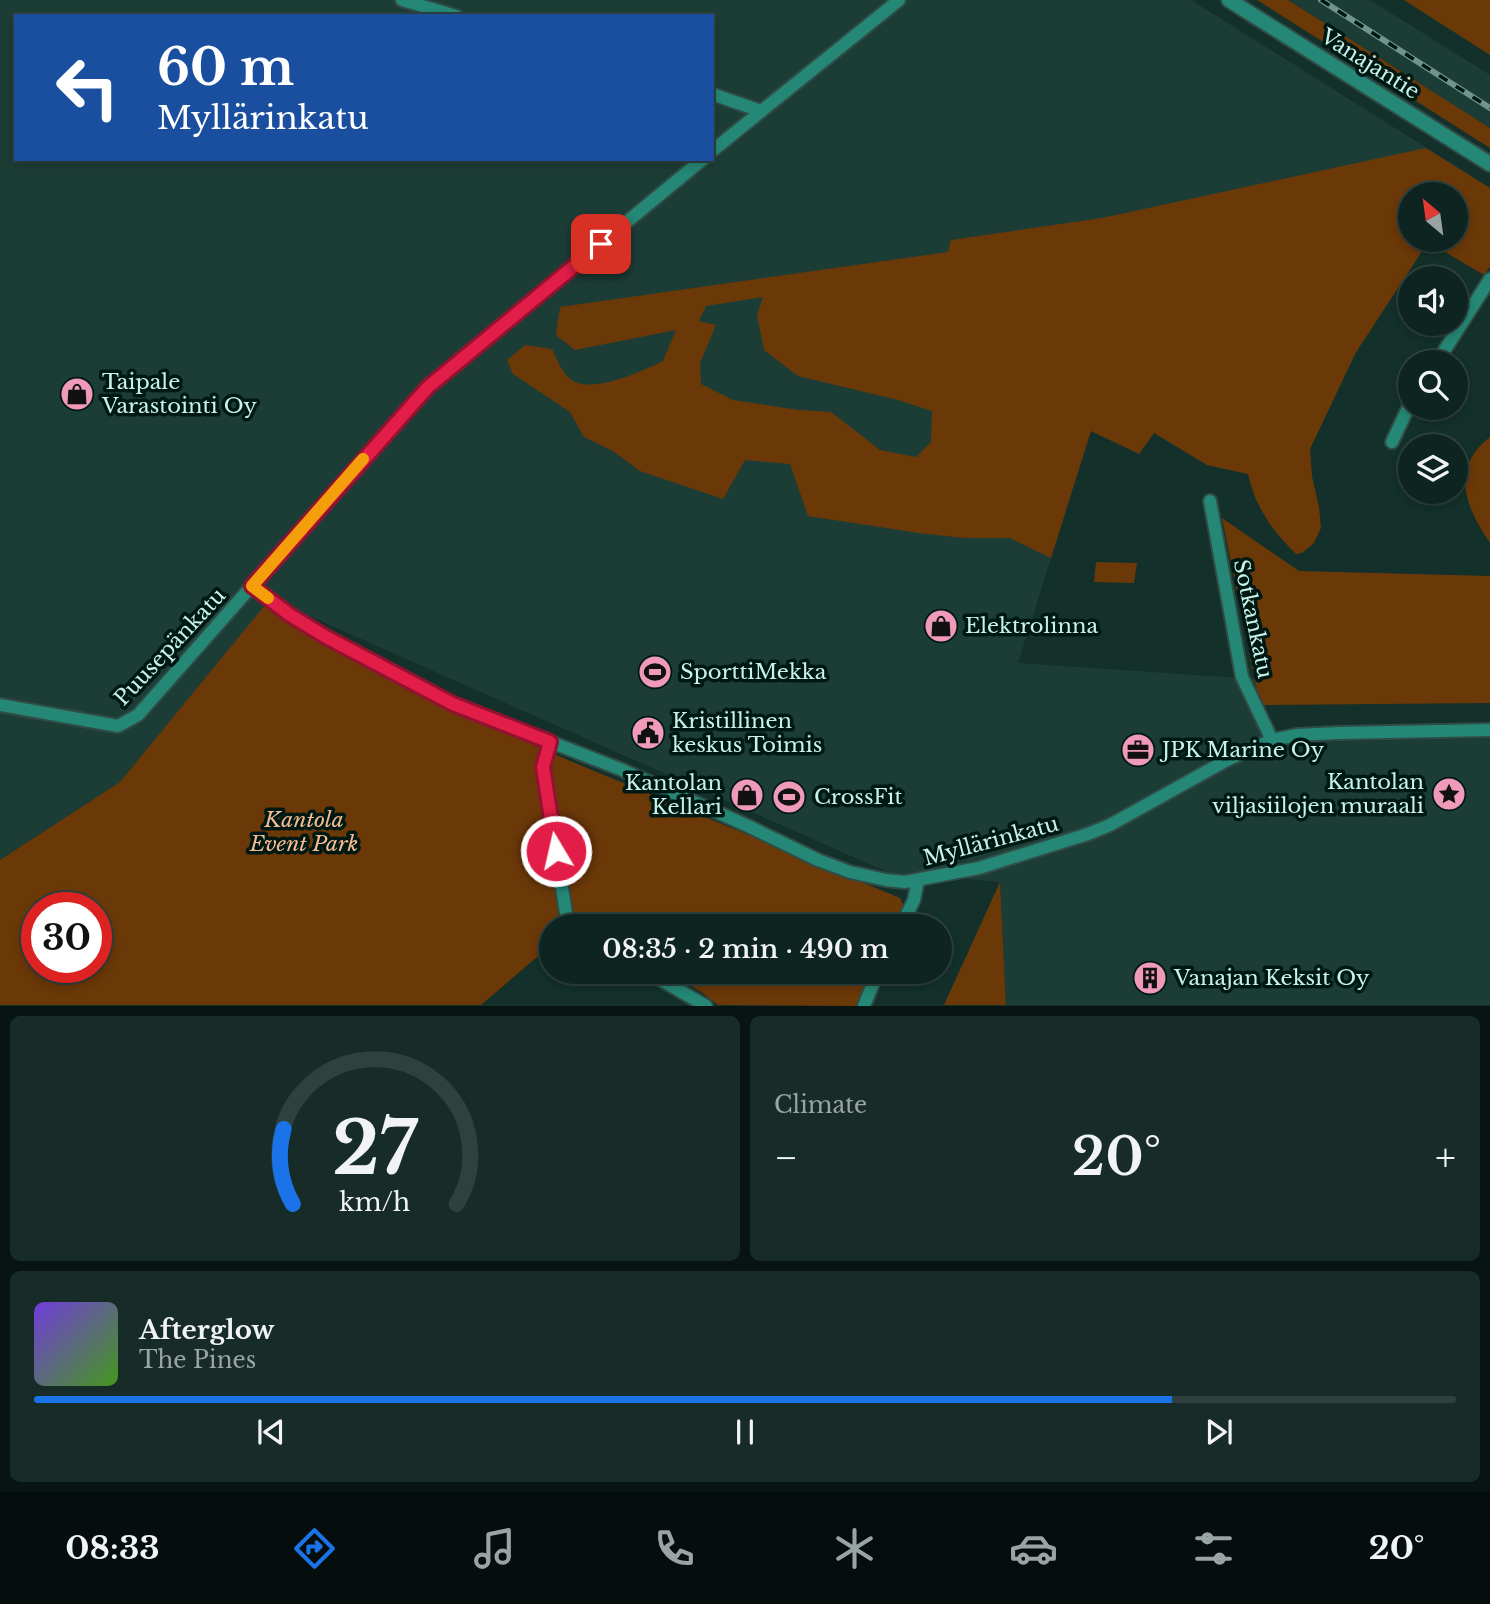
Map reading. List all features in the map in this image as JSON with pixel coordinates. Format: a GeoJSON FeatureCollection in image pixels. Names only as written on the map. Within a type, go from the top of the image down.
{"type":"FeatureCollection","features":[{"type":"Feature","properties":{"kind":"street"},"geometry":{"type":"LineString","coordinates":[[402,0],[449,14]]}},
{"type":"Feature","properties":{"kind":"street"},"geometry":{"type":"LineString","coordinates":[[714,149],[898,0]]}},
{"type":"Feature","properties":{"kind":"street","name":"Vanajantie"},"geometry":{"type":"LineString","coordinates":[[1229,0],[1490,164]]}},
{"type":"Feature","properties":{"kind":"street"},"geometry":{"type":"LineString","coordinates":[[714,95],[761,111]]}},
{"type":"Feature","properties":{"kind":"street","name":"Puusepänkatu"},"geometry":{"type":"LineString","coordinates":[[0,705],[118,726],[138,715],[428,387],[701,161]]}},
{"type":"Feature","properties":{"kind":"street"},"geometry":{"type":"LineString","coordinates":[[1445,350],[1490,279]]}},
{"type":"Feature","properties":{"kind":"street"},"geometry":{"type":"LineString","coordinates":[[1392,442],[1402,420]]}},
{"type":"Feature","properties":{"kind":"street","name":"Sotkankatu"},"geometry":{"type":"LineString","coordinates":[[1210,501],[1242,677],[1272,740]]}},
{"type":"Feature","properties":{"kind":"street","name":"Myllärinkatu"},"geometry":{"type":"LineString","coordinates":[[252,586],[290,615],[326,637],[453,704],[620,769],[818,860],[850,872],[886,880],[905,882],[979,869],[1088,834],[1110,825],[1227,760],[1272,740],[1297,735],[1338,733],[1490,730]]}},
{"type":"Feature","properties":{"kind":"street"},"geometry":{"type":"LineString","coordinates":[[550,742],[543,767],[566,914]]}},
{"type":"Feature","properties":{"kind":"street"},"geometry":{"type":"LineString","coordinates":[[907,914],[914,900],[918,880]]}},
{"type":"Feature","properties":{"kind":"street"},"geometry":{"type":"LineString","coordinates":[[668,984],[706,1006]]}},
{"type":"Feature","properties":{"kind":"street"},"geometry":{"type":"LineString","coordinates":[[864,1006],[873,984]]}},
{"type":"Feature","properties":{"kind":"shaded area"},"geometry":{"type":"Polygon","coordinates":[[[0,0],[1191,0],[1470,175],[1465,182],[1398,182],[1398,252],[1404,252],[1310,449],[1272,479],[1207,465],[1154,433],[1139,454],[1091,431],[1018,663],[1255,679],[1271,751],[1304,742],[1490,738],[1490,1005],[1006,1005],[1000,882],[887,872],[271,599],[120,782],[0,860],[0,0]]]}},
{"type":"Feature","properties":{"kind":"shaded area"},"geometry":{"type":"Polygon","coordinates":[[[1288,0],[1370,0],[1490,75],[1490,128],[1288,0]]]}},
{"type":"Feature","properties":{"kind":"green space"},"geometry":{"type":"Polygon","coordinates":[[[1257,0],[1288,0],[1490,128],[1490,148],[1257,0]]]}},
{"type":"Feature","properties":{"kind":"green space"},"geometry":{"type":"Polygon","coordinates":[[[1404,0],[1490,0],[1490,55],[1404,0]]]}},
{"type":"Feature","properties":{"kind":"green space"},"geometry":{"type":"Polygon","coordinates":[[[1426,148],[1490,188],[1490,267],[1484,275],[1445,252],[1468,252],[1468,182],[1398,182],[1398,252],[1421,252],[1412,266],[1398,266],[1398,288],[1355,354],[1310,449],[1321,528],[1314,543],[1302,553],[1296,554],[1266,517],[1255,497],[1248,474],[1207,465],[1154,433],[1139,454],[1091,431],[1051,558],[1010,538],[964,538],[808,516],[790,464],[745,460],[723,499],[640,471],[613,451],[584,437],[570,412],[513,374],[507,360],[525,345],[552,349],[562,369],[573,381],[588,384],[610,382],[663,361],[676,330],[575,350],[556,335],[560,307],[948,252],[951,240],[1102,218],[1426,148]],[[763,297],[706,306],[699,321],[716,325],[700,363],[701,384],[733,400],[831,412],[880,450],[916,457],[931,442],[932,411],[798,376],[764,350],[757,315],[763,297]]]}},
{"type":"Feature","properties":{"kind":"green space"},"geometry":{"type":"Polygon","coordinates":[[[1490,437],[1490,543],[1468,502],[1468,468],[1477,449],[1490,437]]]}},
{"type":"Feature","properties":{"kind":"green space"},"geometry":{"type":"Polygon","coordinates":[[[1222,518],[1299,571],[1490,576],[1490,703],[1260,705],[1222,518]]]}},
{"type":"Feature","properties":{"kind":"green space"},"geometry":{"type":"Polygon","coordinates":[[[1096,562],[1137,563],[1134,583],[1094,582],[1096,562]]]}},
{"type":"Feature","properties":{"kind":"green space","name":"Kantola Event Park"},"geometry":{"type":"Polygon","coordinates":[[[265,605],[383,677],[568,760],[900,898],[904,907],[900,914],[539,914],[539,955],[481,1005],[0,1005],[0,860],[120,782],[265,605]]]}},
{"type":"Feature","properties":{"kind":"green space"},"geometry":{"type":"Polygon","coordinates":[[[1000,882],[1006,1005],[944,1005],[1000,882]]]}},
{"type":"Feature","properties":{"kind":"green space"},"geometry":{"type":"Polygon","coordinates":[[[688,984],[867,984],[858,1006],[718,1005],[688,984]]]}},
{"type":"Feature","properties":{"kind":"railway"},"geometry":{"type":"LineString","coordinates":[[1321,0],[1490,108]]}},
{"type":"Feature","properties":{"kind":"slow traffic"},"geometry":{"type":"LineString","coordinates":[[268,598],[252,586],[363,459]]}},
{"type":"Feature","properties":{"kind":"place","name":"Taipale Varastointi Oy"},"geometry":{"type":"Point","coordinates":[77,394]}},
{"type":"Feature","properties":{"kind":"place","name":"Elektrolinna"},"geometry":{"type":"Point","coordinates":[941,626]}},
{"type":"Feature","properties":{"kind":"place","name":"SporttiMekka"},"geometry":{"type":"Point","coordinates":[655,672]}},
{"type":"Feature","properties":{"kind":"place","name":"Kristillinen keskus Toimis"},"geometry":{"type":"Point","coordinates":[648,733]}},
{"type":"Feature","properties":{"kind":"place","name":"JPK Marine Oy"},"geometry":{"type":"Point","coordinates":[1138,750]}},
{"type":"Feature","properties":{"kind":"place","name":"Kantolan viljasiilojen muraali"},"geometry":{"type":"Point","coordinates":[1449,794]}},
{"type":"Feature","properties":{"kind":"place","name":"Kantolan Kellari"},"geometry":{"type":"Point","coordinates":[747,795]}},
{"type":"Feature","properties":{"kind":"place","name":"CrossFit"},"geometry":{"type":"Point","coordinates":[789,797]}},
{"type":"Feature","properties":{"kind":"place","name":"Vanajan Keksit Oy"},"geometry":{"type":"Point","coordinates":[1150,978]}},
{"type":"Feature","properties":{"kind":"route"},"geometry":{"type":"LineString","coordinates":[[556,851],[543,767],[550,742],[453,704],[326,637],[290,615],[252,586],[428,387],[601,244]]}}]}
